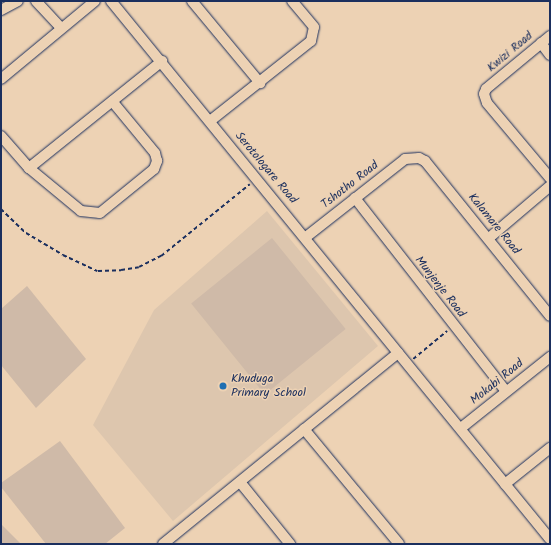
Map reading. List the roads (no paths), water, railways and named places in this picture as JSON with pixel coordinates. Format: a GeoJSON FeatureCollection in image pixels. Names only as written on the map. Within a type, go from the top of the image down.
{"type":"FeatureCollection","features":[{"type":"Feature","properties":{"kind":"street"},"geometry":{"type":"LineString","coordinates":[[1,10],[18,1]]}},
{"type":"Feature","properties":{"kind":"street"},"geometry":{"type":"LineString","coordinates":[[36,1],[61,28]]}},
{"type":"Feature","properties":{"kind":"street"},"geometry":{"type":"LineString","coordinates":[[1,79],[95,1]]}},
{"type":"Feature","properties":{"kind":"street","name":"Serotologare Road"},"geometry":{"type":"LineString","coordinates":[[112,1],[306,237],[398,353],[461,428],[550,539]]}},
{"type":"Feature","properties":{"kind":"street"},"geometry":{"type":"LineString","coordinates":[[192,1],[260,83]]}},
{"type":"Feature","properties":{"kind":"street"},"geometry":{"type":"LineString","coordinates":[[210,121],[260,83],[311,41],[315,32],[314,27],[292,1]]}},
{"type":"Feature","properties":{"kind":"street","name":"Kwizi Road"},"geometry":{"type":"LineString","coordinates":[[550,36],[486,89],[484,94],[487,103],[550,178]]}},
{"type":"Feature","properties":{"kind":"street"},"geometry":{"type":"LineString","coordinates":[[541,43],[550,54]]}},
{"type":"Feature","properties":{"kind":"street"},"geometry":{"type":"LineString","coordinates":[[29,168],[162,61]]}},
{"type":"Feature","properties":{"kind":"street"},"geometry":{"type":"LineString","coordinates":[[1,136],[29,168],[81,211],[93,214],[100,213],[154,169],[157,161],[155,152],[112,101]]}},
{"type":"Feature","properties":{"kind":"street","name":"Tshotho Road"},"geometry":{"type":"LineString","coordinates":[[306,237],[405,159],[412,158]]}},
{"type":"Feature","properties":{"kind":"street","name":"Kalamare Road"},"geometry":{"type":"LineString","coordinates":[[412,158],[425,161],[489,238],[550,316]]}},
{"type":"Feature","properties":{"kind":"street"},"geometry":{"type":"LineString","coordinates":[[489,238],[550,186]]}},
{"type":"Feature","properties":{"kind":"street","name":"Munjenje Road"},"geometry":{"type":"LineString","coordinates":[[355,198],[453,326],[506,391]]}},
{"type":"Feature","properties":{"kind":"street"},"geometry":{"type":"LineString","coordinates":[[163,544],[175,541],[240,482],[398,353]]}},
{"type":"Feature","properties":{"kind":"street","name":"Mokabi Road"},"geometry":{"type":"LineString","coordinates":[[461,428],[550,357]]}},
{"type":"Feature","properties":{"kind":"street"},"geometry":{"type":"LineString","coordinates":[[304,429],[399,544]]}},
{"type":"Feature","properties":{"kind":"street"},"geometry":{"type":"LineString","coordinates":[[505,484],[550,448]]}},
{"type":"Feature","properties":{"kind":"street"},"geometry":{"type":"LineString","coordinates":[[240,482],[290,544]]}},
{"type":"Feature","properties":{"kind":"place","name":"Khuduga Primary School"},"geometry":{"type":"Point","coordinates":[223,386]}}]}
